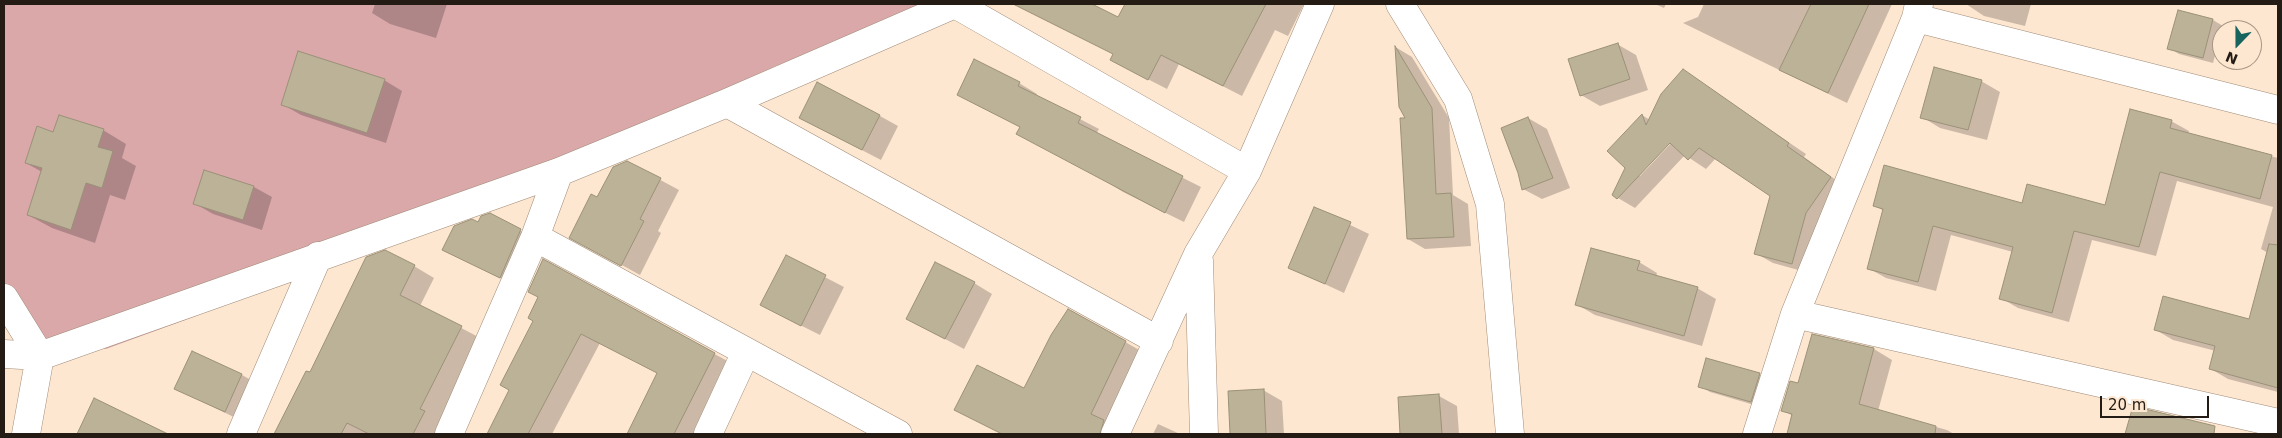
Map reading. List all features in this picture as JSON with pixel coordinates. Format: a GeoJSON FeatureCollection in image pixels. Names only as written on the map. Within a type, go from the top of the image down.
{"type":"FeatureCollection","features":[{"type":"Feature","properties":{"kind":"street"},"geometry":{"type":"LineString","coordinates":[[4,354],[40,356],[559,172],[727,104],[955,4],[1247,171]]}},
{"type":"Feature","properties":{"kind":"street"},"geometry":{"type":"LineString","coordinates":[[1115,434],[1198,254],[1247,171],[1320,4]]}},
{"type":"Feature","properties":{"kind":"street"},"geometry":{"type":"LineString","coordinates":[[1400,4],[1458,99],[1490,204],[1510,434]]}},
{"type":"Feature","properties":{"kind":"street"},"geometry":{"type":"LineString","coordinates":[[1757,434],[1794,314],[1917,11],[2278,110]]}},
{"type":"Feature","properties":{"kind":"street"},"geometry":{"type":"LineString","coordinates":[[727,104],[1159,340]]}},
{"type":"Feature","properties":{"kind":"street"},"geometry":{"type":"LineString","coordinates":[[448,434],[536,237],[559,172]]}},
{"type":"Feature","properties":{"kind":"street"},"geometry":{"type":"LineString","coordinates":[[536,237],[898,434]]}},
{"type":"Feature","properties":{"kind":"street"},"geometry":{"type":"LineString","coordinates":[[1198,254],[1204,434]]}},
{"type":"Feature","properties":{"kind":"street"},"geometry":{"type":"LineString","coordinates":[[241,434],[318,256]]}},
{"type":"Feature","properties":{"kind":"street"},"geometry":{"type":"LineString","coordinates":[[4,298],[40,356],[26,434]]}},
{"type":"Feature","properties":{"kind":"street"},"geometry":{"type":"LineString","coordinates":[[1794,314],[2278,424]]}},
{"type":"Feature","properties":{"kind":"street"},"geometry":{"type":"LineString","coordinates":[[708,434],[746,352]]}},
{"type":"Feature","properties":{"kind":"shaded area"},"geometry":{"type":"Polygon","coordinates":[[[4,4],[930,4],[776,66],[601,144],[278,273],[196,316],[106,349],[40,338],[4,307],[4,4]]]}},
{"type":"Feature","properties":{"kind":"building"},"geometry":{"type":"Polygon","coordinates":[[[1013,4],[1092,4],[1118,17],[1125,4],[1266,4],[1223,86],[1161,55],[1148,80],[1110,60],[1113,54],[1013,4]]]}},
{"type":"Feature","properties":{"kind":"building"},"geometry":{"type":"Polygon","coordinates":[[[1811,4],[1869,4],[1828,93],[1779,70],[1811,4]]]}},
{"type":"Feature","properties":{"kind":"building"},"geometry":{"type":"Polygon","coordinates":[[[2178,10],[2213,19],[2203,58],[2167,49],[2178,10]]]}},
{"type":"Feature","properties":{"kind":"building"},"geometry":{"type":"Polygon","coordinates":[[[1618,43],[1630,79],[1580,96],[1568,59],[1618,43]]]}},
{"type":"Feature","properties":{"kind":"building"},"geometry":{"type":"Polygon","coordinates":[[[1395,46],[1432,108],[1436,194],[1451,193],[1454,237],[1407,239],[1400,118],[1405,118],[1399,107],[1395,46]]]}},
{"type":"Feature","properties":{"kind":"building"},"geometry":{"type":"Polygon","coordinates":[[[298,51],[385,79],[367,133],[281,105],[298,51]]]}},
{"type":"Feature","properties":{"kind":"building"},"geometry":{"type":"Polygon","coordinates":[[[974,59],[1020,82],[1018,86],[1081,117],[1078,123],[1183,176],[1165,213],[1016,134],[1020,127],[957,95],[974,59]]]}},
{"type":"Feature","properties":{"kind":"building"},"geometry":{"type":"Polygon","coordinates":[[[1934,67],[1982,80],[1968,130],[1920,118],[1934,67]]]}},
{"type":"Feature","properties":{"kind":"building"},"geometry":{"type":"Polygon","coordinates":[[[1683,69],[1789,143],[1787,146],[1831,177],[1806,213],[1792,264],[1754,254],[1770,196],[1699,148],[1688,160],[1670,143],[1617,199],[1612,195],[1625,168],[1607,151],[1642,114],[1646,125],[1661,94],[1683,69]]]}},
{"type":"Feature","properties":{"kind":"building"},"geometry":{"type":"Polygon","coordinates":[[[817,82],[880,115],[862,150],[799,118],[817,82]]]}},
{"type":"Feature","properties":{"kind":"building"},"geometry":{"type":"Polygon","coordinates":[[[2130,109],[2172,120],[2170,128],[2272,155],[2260,199],[2160,172],[2139,247],[2074,231],[2052,313],[1999,299],[2013,247],[1933,226],[1918,282],[1867,269],[1883,209],[1873,206],[1884,165],[2022,203],[2027,184],[2105,205],[2130,109]]]}},
{"type":"Feature","properties":{"kind":"building"},"geometry":{"type":"Polygon","coordinates":[[[59,115],[104,129],[98,147],[113,151],[102,188],[86,183],[71,230],[27,215],[42,168],[25,163],[37,126],[53,132],[59,115]]]}},
{"type":"Feature","properties":{"kind":"building"},"geometry":{"type":"Polygon","coordinates":[[[1528,117],[1553,178],[1522,190],[1518,173],[1501,128],[1528,117]]]}},
{"type":"Feature","properties":{"kind":"building"},"geometry":{"type":"Polygon","coordinates":[[[627,161],[661,178],[640,219],[644,221],[621,266],[569,238],[591,194],[597,197],[613,167],[627,161]]]}},
{"type":"Feature","properties":{"kind":"building"},"geometry":{"type":"Polygon","coordinates":[[[204,170],[254,186],[243,220],[193,204],[204,170]]]}},
{"type":"Feature","properties":{"kind":"building"},"geometry":{"type":"Polygon","coordinates":[[[1314,207],[1351,222],[1325,284],[1288,268],[1314,207]]]}},
{"type":"Feature","properties":{"kind":"building"},"geometry":{"type":"Polygon","coordinates":[[[490,213],[521,229],[500,278],[442,250],[454,226],[472,219],[478,222],[481,216],[490,213]]]}},
{"type":"Feature","properties":{"kind":"building"},"geometry":{"type":"Polygon","coordinates":[[[2269,244],[2278,245],[2278,388],[2209,369],[2215,346],[2154,330],[2163,296],[2249,319],[2269,244]]]}},
{"type":"Feature","properties":{"kind":"building"},"geometry":{"type":"Polygon","coordinates":[[[1591,248],[1640,261],[1637,270],[1698,287],[1684,336],[1575,305],[1591,248]]]}},
{"type":"Feature","properties":{"kind":"building"},"geometry":{"type":"Polygon","coordinates":[[[385,250],[415,265],[400,295],[462,326],[420,409],[425,411],[413,434],[369,434],[347,423],[341,434],[274,434],[306,371],[310,372],[366,257],[385,250]]]}},
{"type":"Feature","properties":{"kind":"building"},"geometry":{"type":"Polygon","coordinates":[[[786,255],[826,275],[801,326],[760,305],[786,255]]]}},
{"type":"Feature","properties":{"kind":"building"},"geometry":{"type":"Polygon","coordinates":[[[543,259],[715,353],[674,434],[627,434],[657,373],[581,334],[528,434],[487,434],[509,390],[500,385],[533,321],[528,318],[538,297],[528,292],[543,259]]]}},
{"type":"Feature","properties":{"kind":"building"},"geometry":{"type":"Polygon","coordinates":[[[935,262],[975,282],[945,339],[906,319],[935,262]]]}},
{"type":"Feature","properties":{"kind":"building"},"geometry":{"type":"Polygon","coordinates":[[[1068,309],[1126,341],[1091,414],[1104,420],[1100,434],[1002,434],[954,410],[977,365],[1024,388],[1051,335],[1068,309]]]}},
{"type":"Feature","properties":{"kind":"building"},"geometry":{"type":"Polygon","coordinates":[[[1812,334],[1874,348],[1859,404],[1936,426],[1935,434],[1787,434],[1792,414],[1781,411],[1790,381],[1798,383],[1812,334]]]}},
{"type":"Feature","properties":{"kind":"building"},"geometry":{"type":"Polygon","coordinates":[[[192,351],[242,374],[225,412],[174,389],[192,351]]]}},
{"type":"Feature","properties":{"kind":"building"},"geometry":{"type":"Polygon","coordinates":[[[1706,358],[1760,373],[1751,402],[1698,387],[1706,358]]]}},
{"type":"Feature","properties":{"kind":"building"},"geometry":{"type":"Polygon","coordinates":[[[1264,389],[1266,434],[1230,434],[1228,391],[1264,389]]]}},
{"type":"Feature","properties":{"kind":"building"},"geometry":{"type":"Polygon","coordinates":[[[1439,394],[1442,434],[1400,434],[1398,397],[1439,394]]]}},
{"type":"Feature","properties":{"kind":"building"},"geometry":{"type":"Polygon","coordinates":[[[94,398],[168,434],[77,434],[94,398]]]}},
{"type":"Feature","properties":{"kind":"building"},"geometry":{"type":"Polygon","coordinates":[[[2133,406],[2215,426],[2214,434],[2125,434],[2133,406]]]}}]}
